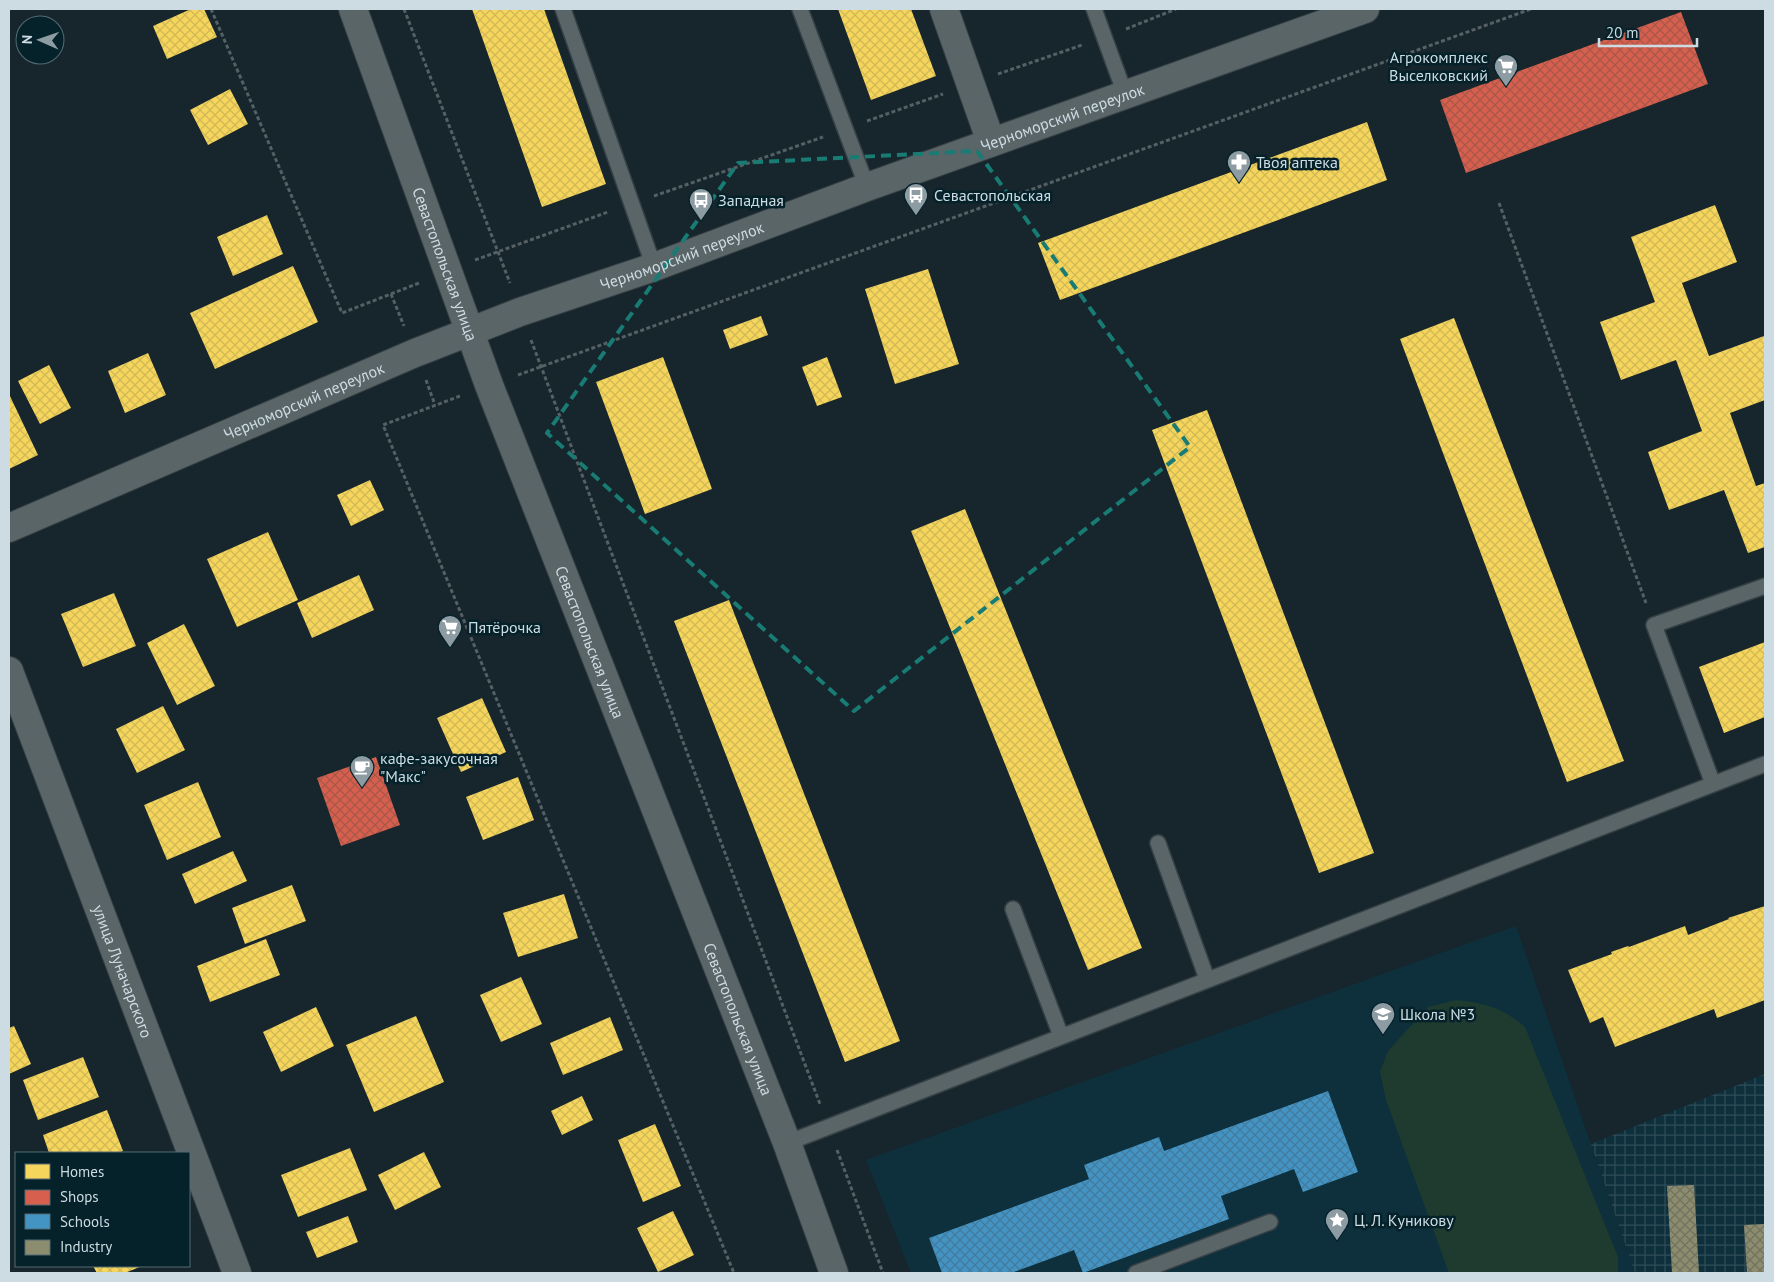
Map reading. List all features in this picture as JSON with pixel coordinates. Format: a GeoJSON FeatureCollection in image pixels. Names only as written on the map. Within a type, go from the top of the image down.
{"type":"FeatureCollection","features":[{"type":"Feature","properties":{"kind":"street","name":"Севастопольская улица"},"geometry":{"type":"LineString","coordinates":[[353,9],[489,385],[787,1142],[834,1273]]}},
{"type":"Feature","properties":{"kind":"street"},"geometry":{"type":"LineString","coordinates":[[944,9],[991,142]]}},
{"type":"Feature","properties":{"kind":"street","name":"Черноморский переулок"},"geometry":{"type":"LineString","coordinates":[[9,528],[470,331],[520,312],[654,267],[991,142],[1365,9]]}},
{"type":"Feature","properties":{"kind":"street","name":"улица Луначарского"},"geometry":{"type":"LineString","coordinates":[[9,671],[236,1273]]}},
{"type":"Feature","properties":{"kind":"lane"},"geometry":{"type":"LineString","coordinates":[[563,9],[654,267]]}},
{"type":"Feature","properties":{"kind":"lane"},"geometry":{"type":"LineString","coordinates":[[800,9],[867,187]]}},
{"type":"Feature","properties":{"kind":"lane"},"geometry":{"type":"LineString","coordinates":[[1094,9],[1125,94]]}},
{"type":"Feature","properties":{"kind":"lane"},"geometry":{"type":"LineString","coordinates":[[1714,784],[1654,625],[1765,586]]}},
{"type":"Feature","properties":{"kind":"lane"},"geometry":{"type":"LineString","coordinates":[[787,1142],[1765,764]]}},
{"type":"Feature","properties":{"kind":"lane"},"geometry":{"type":"LineString","coordinates":[[1158,843],[1208,979]]}},
{"type":"Feature","properties":{"kind":"lane"},"geometry":{"type":"LineString","coordinates":[[1013,909],[1061,1036]]}},
{"type":"Feature","properties":{"kind":"lane"},"geometry":{"type":"LineString","coordinates":[[1136,1273],[1270,1222]]}},
{"type":"Feature","properties":{"kind":"path"},"geometry":{"type":"LineString","coordinates":[[211,9],[342,313],[498,251],[1104,37],[1176,9]]}},
{"type":"Feature","properties":{"kind":"path"},"geometry":{"type":"LineString","coordinates":[[404,9],[498,251],[883,1273]]}},
{"type":"Feature","properties":{"kind":"path"},"geometry":{"type":"LineString","coordinates":[[734,1273],[383,425],[1531,9]]}},
{"type":"Feature","properties":{"kind":"path"},"geometry":{"type":"LineString","coordinates":[[1499,203],[1654,625]]}},
{"type":"Feature","properties":{"kind":"highlighted area"},"geometry":{"type":"Polygon","coordinates":[[[977,151],[1190,447],[854,711],[547,433],[738,163],[977,151]]]}},
{"type":"Feature","properties":{"kind":"shaded area","name":"Школа №3"},"geometry":{"type":"Polygon","coordinates":[[[1516,926],[1635,1273],[911,1273],[866,1160],[1516,926]]]}},
{"type":"Feature","properties":{"kind":"shaded area"},"geometry":{"type":"Polygon","coordinates":[[[1765,1074],[1765,1273],[1635,1273],[1591,1144],[1765,1074]]]}},
{"type":"Feature","properties":{"kind":"green space"},"geometry":{"type":"Polygon","coordinates":[[[1456,1000],[1476,1003],[1501,1011],[1525,1027],[1618,1257],[1618,1273],[1449,1273],[1386,1100],[1380,1072],[1388,1051],[1428,1007],[1456,1000]]]}},
{"type":"Feature","properties":{"kind":"building: Homes"},"geometry":{"type":"Polygon","coordinates":[[[191,9],[204,9],[217,37],[167,59],[153,26],[191,9]]]}},
{"type":"Feature","properties":{"kind":"building: Homes"},"geometry":{"type":"Polygon","coordinates":[[[472,9],[544,9],[606,184],[542,207],[472,9]]]}},
{"type":"Feature","properties":{"kind":"building: Homes"},"geometry":{"type":"Polygon","coordinates":[[[838,9],[911,9],[936,76],[871,100],[838,9]]]}},
{"type":"Feature","properties":{"kind":"building: Homes"},"geometry":{"type":"Polygon","coordinates":[[[230,89],[248,124],[208,145],[190,110],[230,89]]]}},
{"type":"Feature","properties":{"kind":"building: Homes"},"geometry":{"type":"Polygon","coordinates":[[[1367,122],[1387,180],[1060,300],[1038,243],[1367,122]]]}},
{"type":"Feature","properties":{"kind":"building: Homes"},"geometry":{"type":"Polygon","coordinates":[[[1715,205],[1737,262],[1682,283],[1709,356],[1764,336],[1765,339],[1765,400],[1730,413],[1756,486],[1765,483],[1765,547],[1748,553],[1724,490],[1669,510],[1648,452],[1702,431],[1676,360],[1621,380],[1600,322],[1655,302],[1631,237],[1715,205]]]}},
{"type":"Feature","properties":{"kind":"building: Homes"},"geometry":{"type":"Polygon","coordinates":[[[267,215],[283,254],[233,276],[217,237],[267,215]]]}},
{"type":"Feature","properties":{"kind":"building: Homes"},"geometry":{"type":"Polygon","coordinates":[[[293,266],[318,322],[215,369],[190,313],[293,266]]]}},
{"type":"Feature","properties":{"kind":"building: Homes"},"geometry":{"type":"Polygon","coordinates":[[[928,269],[959,364],[895,384],[865,289],[928,269]]]}},
{"type":"Feature","properties":{"kind":"building: Homes"},"geometry":{"type":"Polygon","coordinates":[[[761,316],[768,335],[730,349],[723,330],[761,316]]]}},
{"type":"Feature","properties":{"kind":"building: Homes"},"geometry":{"type":"Polygon","coordinates":[[[1454,318],[1624,761],[1567,782],[1400,339],[1454,318]]]}},
{"type":"Feature","properties":{"kind":"building: Homes"},"geometry":{"type":"Polygon","coordinates":[[[148,353],[166,395],[125,413],[108,371],[148,353]]]}},
{"type":"Feature","properties":{"kind":"building: Homes"},"geometry":{"type":"Polygon","coordinates":[[[663,357],[712,489],[645,514],[596,382],[663,357]]]}},
{"type":"Feature","properties":{"kind":"building: Homes"},"geometry":{"type":"Polygon","coordinates":[[[827,357],[842,397],[817,406],[802,367],[827,357]]]}},
{"type":"Feature","properties":{"kind":"building: Homes"},"geometry":{"type":"Polygon","coordinates":[[[49,365],[71,408],[40,424],[18,381],[49,365]]]}},
{"type":"Feature","properties":{"kind":"building: Homes"},"geometry":{"type":"Polygon","coordinates":[[[9,394],[38,455],[9,469],[9,394]]]}},
{"type":"Feature","properties":{"kind":"building: Homes"},"geometry":{"type":"Polygon","coordinates":[[[1207,410],[1374,853],[1319,873],[1152,430],[1207,410]]]}},
{"type":"Feature","properties":{"kind":"building: Homes"},"geometry":{"type":"Polygon","coordinates":[[[370,480],[384,510],[351,526],[337,495],[370,480]]]}},
{"type":"Feature","properties":{"kind":"building: Homes"},"geometry":{"type":"Polygon","coordinates":[[[965,509],[1142,948],[1088,970],[911,531],[965,509]]]}},
{"type":"Feature","properties":{"kind":"building: Homes"},"geometry":{"type":"Polygon","coordinates":[[[268,532],[298,600],[237,627],[207,559],[268,532]]]}},
{"type":"Feature","properties":{"kind":"building: Homes"},"geometry":{"type":"Polygon","coordinates":[[[359,575],[374,610],[312,638],[297,603],[359,575]]]}},
{"type":"Feature","properties":{"kind":"building: Homes"},"geometry":{"type":"Polygon","coordinates":[[[114,593],[136,646],[83,667],[61,614],[114,593]]]}},
{"type":"Feature","properties":{"kind":"building: Homes"},"geometry":{"type":"Polygon","coordinates":[[[729,600],[900,1041],[845,1062],[674,621],[729,600]]]}},
{"type":"Feature","properties":{"kind":"building: Homes"},"geometry":{"type":"Polygon","coordinates":[[[184,624],[215,686],[177,705],[147,643],[184,624]]]}},
{"type":"Feature","properties":{"kind":"building: Homes"},"geometry":{"type":"Polygon","coordinates":[[[1765,642],[1765,717],[1724,733],[1699,667],[1765,642]]]}},
{"type":"Feature","properties":{"kind":"building: Homes"},"geometry":{"type":"Polygon","coordinates":[[[482,698],[506,752],[461,772],[437,718],[482,698]]]}},
{"type":"Feature","properties":{"kind":"building: Homes"},"geometry":{"type":"Polygon","coordinates":[[[163,706],[185,750],[137,773],[116,729],[163,706]]]}},
{"type":"Feature","properties":{"kind":"building: Homes"},"geometry":{"type":"Polygon","coordinates":[[[518,777],[534,820],[483,840],[466,797],[518,777]]]}},
{"type":"Feature","properties":{"kind":"building: Homes"},"geometry":{"type":"Polygon","coordinates":[[[198,782],[221,837],[167,860],[144,805],[198,782]]]}},
{"type":"Feature","properties":{"kind":"building: Homes"},"geometry":{"type":"Polygon","coordinates":[[[233,851],[247,881],[195,904],[182,874],[233,851]]]}},
{"type":"Feature","properties":{"kind":"building: Homes"},"geometry":{"type":"Polygon","coordinates":[[[292,885],[306,921],[245,944],[232,908],[292,885]]]}},
{"type":"Feature","properties":{"kind":"building: Homes"},"geometry":{"type":"Polygon","coordinates":[[[564,894],[578,938],[518,957],[503,913],[564,894]]]}},
{"type":"Feature","properties":{"kind":"building: Homes"},"geometry":{"type":"Polygon","coordinates":[[[1765,906],[1765,1000],[1717,1018],[1714,1009],[1615,1047],[1603,1017],[1590,1023],[1568,970],[1612,954],[1611,952],[1685,926],[1688,935],[1728,918],[1765,906]]]}},
{"type":"Feature","properties":{"kind":"building: Homes"},"geometry":{"type":"Polygon","coordinates":[[[266,939],[280,975],[210,1002],[197,966],[266,939]]]}},
{"type":"Feature","properties":{"kind":"building: Homes"},"geometry":{"type":"Polygon","coordinates":[[[521,977],[542,1024],[501,1042],[480,995],[521,977]]]}},
{"type":"Feature","properties":{"kind":"building: Homes"},"geometry":{"type":"Polygon","coordinates":[[[316,1007],[334,1046],[281,1072],[263,1032],[316,1007]]]}},
{"type":"Feature","properties":{"kind":"building: Homes"},"geometry":{"type":"Polygon","coordinates":[[[416,1016],[444,1082],[374,1112],[346,1045],[416,1016]]]}},
{"type":"Feature","properties":{"kind":"building: Homes"},"geometry":{"type":"Polygon","coordinates":[[[610,1017],[623,1050],[563,1075],[550,1043],[610,1017]]]}},
{"type":"Feature","properties":{"kind":"building: Homes"},"geometry":{"type":"Polygon","coordinates":[[[14,1026],[31,1064],[9,1074],[9,1028],[14,1026]]]}},
{"type":"Feature","properties":{"kind":"building: Homes"},"geometry":{"type":"Polygon","coordinates":[[[83,1057],[99,1097],[38,1120],[23,1080],[83,1057]]]}},
{"type":"Feature","properties":{"kind":"building: Homes"},"geometry":{"type":"Polygon","coordinates":[[[582,1096],[593,1120],[562,1135],[551,1111],[582,1096]]]}},
{"type":"Feature","properties":{"kind":"building: Homes"},"geometry":{"type":"Polygon","coordinates":[[[107,1110],[123,1151],[49,1152],[43,1135],[107,1110]]]}},
{"type":"Feature","properties":{"kind":"building: Homes"},"geometry":{"type":"Polygon","coordinates":[[[655,1124],[681,1186],[643,1202],[618,1140],[655,1124]]]}},
{"type":"Feature","properties":{"kind":"building: Homes"},"geometry":{"type":"Polygon","coordinates":[[[350,1148],[367,1190],[298,1217],[281,1175],[350,1148]]]}},
{"type":"Feature","properties":{"kind":"building: Homes"},"geometry":{"type":"Polygon","coordinates":[[[424,1152],[441,1187],[395,1210],[378,1175],[424,1152]]]}},
{"type":"Feature","properties":{"kind":"building: Homes"},"geometry":{"type":"Polygon","coordinates":[[[673,1211],[694,1255],[658,1272],[637,1228],[673,1211]]]}},
{"type":"Feature","properties":{"kind":"building: Homes"},"geometry":{"type":"Polygon","coordinates":[[[348,1216],[358,1242],[317,1258],[306,1232],[348,1216]]]}},
{"type":"Feature","properties":{"kind":"building: Homes"},"geometry":{"type":"Polygon","coordinates":[[[94,1267],[140,1267],[125,1273],[97,1273],[94,1267]]]}},
{"type":"Feature","properties":{"kind":"building: Shops"},"geometry":{"type":"Polygon","coordinates":[[[1681,12],[1708,84],[1466,173],[1440,100],[1681,12]]]}},
{"type":"Feature","properties":{"kind":"building: Shops"},"geometry":{"type":"Polygon","coordinates":[[[376,757],[400,825],[341,846],[317,778],[376,757]]]}},
{"type":"Feature","properties":{"kind":"building: Schools"},"geometry":{"type":"Polygon","coordinates":[[[1328,1091],[1358,1172],[1303,1192],[1294,1169],[1221,1196],[1229,1219],[1083,1273],[1074,1250],[1011,1273],[942,1273],[929,1238],[1089,1179],[1084,1165],[1159,1137],[1164,1151],[1328,1091]]]}},
{"type":"Feature","properties":{"kind":"building: Industry"},"geometry":{"type":"Polygon","coordinates":[[[1694,1185],[1699,1273],[1672,1273],[1667,1186],[1694,1185]]]}},
{"type":"Feature","properties":{"kind":"building: Industry"},"geometry":{"type":"Polygon","coordinates":[[[1765,1224],[1765,1273],[1747,1273],[1744,1225],[1765,1224]]]}},
{"type":"Feature","properties":{"kind":"place","name":"Агрокомплекс Выселковский"},"geometry":{"type":"Point","coordinates":[1506,87]}},
{"type":"Feature","properties":{"kind":"place","name":"Твоя аптека"},"geometry":{"type":"Point","coordinates":[1239,183]}},
{"type":"Feature","properties":{"kind":"place","name":"Севастопольская"},"geometry":{"type":"Point","coordinates":[916,216]}},
{"type":"Feature","properties":{"kind":"place","name":"Западная"},"geometry":{"type":"Point","coordinates":[701,221]}},
{"type":"Feature","properties":{"kind":"place","name":"Пятёрочка"},"geometry":{"type":"Point","coordinates":[450,648]}},
{"type":"Feature","properties":{"kind":"place","name":"кафе-закусочная \"Макс\""},"geometry":{"type":"Point","coordinates":[362,788]}},
{"type":"Feature","properties":{"kind":"place","name":"Школа №3"},"geometry":{"type":"Point","coordinates":[1383,1035]}},
{"type":"Feature","properties":{"kind":"place","name":"Ц. Л. Куникову"},"geometry":{"type":"Point","coordinates":[1337,1241]}}]}
